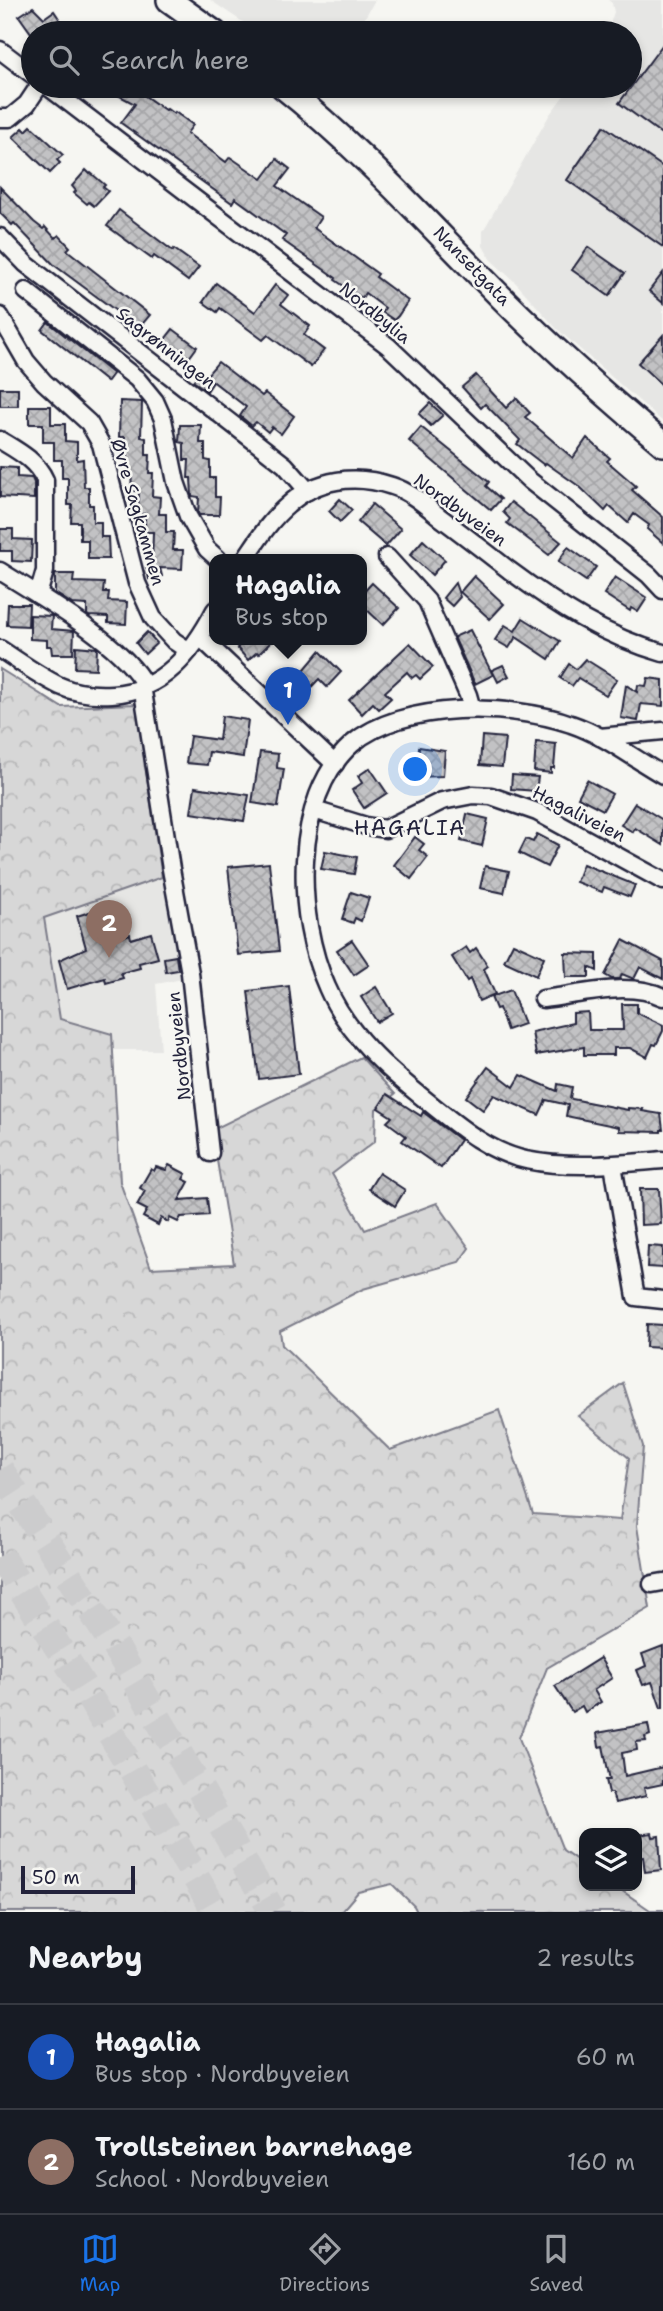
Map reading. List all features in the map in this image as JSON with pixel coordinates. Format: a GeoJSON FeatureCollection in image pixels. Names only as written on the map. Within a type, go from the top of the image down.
{"type":"FeatureCollection","features":[{"type":"Feature","properties":{"kind":"main road"},"geometry":{"type":"LineString","coordinates":[[169,0],[198,21]]}},
{"type":"Feature","properties":{"kind":"main road","name":"Nansetgata"},"geometry":{"type":"LineString","coordinates":[[296,98],[380,173],[502,298],[607,397],[663,444]]}},
{"type":"Feature","properties":{"kind":"street"},"geometry":{"type":"LineString","coordinates":[[0,50],[21,66]]}},
{"type":"Feature","properties":{"kind":"street"},"geometry":{"type":"LineString","coordinates":[[0,118],[10,118],[31,98]]}},
{"type":"Feature","properties":{"kind":"street","name":"Nordbylia"},"geometry":{"type":"LineString","coordinates":[[63,98],[388,346],[529,480],[649,575],[663,590]]}},
{"type":"Feature","properties":{"kind":"street","name":"Sagrønningen"},"geometry":{"type":"LineString","coordinates":[[0,237],[26,264],[285,465],[309,491]]}},
{"type":"Feature","properties":{"kind":"street"},"geometry":{"type":"LineString","coordinates":[[26,291],[137,379],[155,401],[163,419],[176,482],[188,516],[212,554]]}},
{"type":"Feature","properties":{"kind":"street","name":"Øvre Sagkammen"},"geometry":{"type":"LineString","coordinates":[[0,316],[26,361],[44,382],[89,423],[101,444],[137,583],[153,618],[174,641],[189,651]]}},
{"type":"Feature","properties":{"kind":"street"},"geometry":{"type":"LineString","coordinates":[[0,440],[27,457],[45,480],[45,571],[38,595]]}},
{"type":"Feature","properties":{"kind":"street","name":"Nordbyveien"},"geometry":{"type":"LineString","coordinates":[[249,554],[287,505],[309,491],[343,479],[359,479],[394,486],[415,498],[560,605],[618,636],[663,653]]}},
{"type":"Feature","properties":{"kind":"street"},"geometry":{"type":"LineString","coordinates":[[387,558],[427,601],[472,709]]}},
{"type":"Feature","properties":{"kind":"street"},"geometry":{"type":"LineString","coordinates":[[0,571],[106,642],[135,670],[141,679],[142,688]]}},
{"type":"Feature","properties":{"kind":"street"},"geometry":{"type":"LineString","coordinates":[[0,649],[61,687],[85,694],[126,693],[155,682],[176,667],[209,621]]}},
{"type":"Feature","properties":{"kind":"street"},"geometry":{"type":"LineString","coordinates":[[200,637],[335,764]]}},
{"type":"Feature","properties":{"kind":"street","name":"Nordbyveien"},"geometry":{"type":"LineString","coordinates":[[142,688],[190,972],[210,1153]]}},
{"type":"Feature","properties":{"kind":"street"},"geometry":{"type":"LineString","coordinates":[[663,775],[600,737],[573,724],[546,716],[472,709],[404,717],[376,728],[353,744],[325,779],[314,810],[304,870],[305,909],[312,948],[327,989],[349,1026],[396,1077],[472,1136],[496,1150],[524,1160],[613,1164],[663,1160]]}},
{"type":"Feature","properties":{"kind":"street"},"geometry":{"type":"LineString","coordinates":[[600,737],[663,731]]}},
{"type":"Feature","properties":{"kind":"street","name":"Hagaliveien"},"geometry":{"type":"LineString","coordinates":[[314,810],[385,829],[454,797],[491,796],[537,812],[663,881]]}},
{"type":"Feature","properties":{"kind":"street"},"geometry":{"type":"LineString","coordinates":[[542,999],[621,989],[663,997]]}},
{"type":"Feature","properties":{"kind":"street"},"geometry":{"type":"LineString","coordinates":[[613,1164],[636,1297],[663,1300]]}},
{"type":"Feature","properties":{"kind":"shaded area"},"geometry":{"type":"Polygon","coordinates":[[[210,0],[375,0],[363,21],[241,21],[210,0]]]}},
{"type":"Feature","properties":{"kind":"shaded area"},"geometry":{"type":"Polygon","coordinates":[[[608,0],[663,0],[663,422],[556,328],[516,283],[491,260],[483,246],[483,231],[550,114],[562,98],[642,98],[642,21],[611,21],[614,12],[612,3],[608,0]]]}},
{"type":"Feature","properties":{"kind":"shaded area"},"geometry":{"type":"Polygon","coordinates":[[[162,877],[183,979],[156,984],[161,1050],[113,1050],[112,1034],[60,1019],[44,918],[162,877]]]}},
{"type":"Feature","properties":{"kind":"green space"},"geometry":{"type":"Polygon","coordinates":[[[0,669],[61,707],[136,704],[162,877],[44,918],[60,1019],[112,1034],[120,1182],[151,1268],[234,1264],[212,1130],[361,1057],[395,1094],[376,1109],[375,1141],[332,1174],[365,1230],[437,1203],[469,1248],[459,1262],[363,1289],[280,1331],[282,1345],[390,1450],[499,1410],[533,1514],[620,1520],[629,1458],[578,1416],[623,1383],[643,1446],[637,1526],[650,1608],[547,1668],[519,1738],[563,1850],[579,1861],[579,1891],[622,1891],[650,1910],[663,1910],[417,1912],[392,1884],[358,1892],[341,1912],[0,1912],[0,669]]]}},
{"type":"Feature","properties":{"kind":"building"},"geometry":{"type":"Polygon","coordinates":[[[33,7],[44,18],[54,11],[61,21],[23,21],[19,16],[33,7]]]}},
{"type":"Feature","properties":{"kind":"building"},"geometry":{"type":"Polygon","coordinates":[[[663,44],[663,135],[619,103],[623,98],[642,98],[642,72],[663,44]]]}},
{"type":"Feature","properties":{"kind":"building"},"geometry":{"type":"Polygon","coordinates":[[[124,98],[148,98],[165,110],[174,114],[175,112],[193,125],[187,133],[226,162],[230,157],[262,179],[277,159],[290,169],[277,186],[321,217],[314,228],[378,274],[376,277],[408,301],[398,316],[394,320],[382,312],[385,308],[365,293],[362,298],[335,280],[336,278],[282,240],[286,235],[235,198],[232,203],[121,123],[135,104],[124,98]]]}},
{"type":"Feature","properties":{"kind":"building"},"geometry":{"type":"Polygon","coordinates":[[[31,126],[63,155],[57,160],[60,163],[50,173],[13,137],[23,128],[26,131],[31,126]]]}},
{"type":"Feature","properties":{"kind":"building"},"geometry":{"type":"Polygon","coordinates":[[[604,126],[663,167],[663,247],[567,180],[604,126]]]}},
{"type":"Feature","properties":{"kind":"building"},"geometry":{"type":"Polygon","coordinates":[[[86,170],[105,185],[103,187],[108,191],[94,206],[89,202],[87,204],[74,193],[76,191],[72,186],[86,170]]]}},
{"type":"Feature","properties":{"kind":"building"},"geometry":{"type":"Polygon","coordinates":[[[0,187],[34,222],[43,229],[45,227],[55,238],[59,235],[70,247],[67,250],[150,315],[139,328],[54,265],[14,223],[12,225],[0,213],[0,187]]]}},
{"type":"Feature","properties":{"kind":"building"},"geometry":{"type":"Polygon","coordinates":[[[119,210],[199,267],[188,281],[107,226],[119,210]]]}},
{"type":"Feature","properties":{"kind":"building"},"geometry":{"type":"Polygon","coordinates":[[[588,247],[625,273],[609,296],[572,270],[588,247]]]}},
{"type":"Feature","properties":{"kind":"building"},"geometry":{"type":"Polygon","coordinates":[[[663,273],[663,303],[649,291],[663,273]]]}},
{"type":"Feature","properties":{"kind":"building"},"geometry":{"type":"Polygon","coordinates":[[[216,283],[255,312],[275,285],[288,295],[281,304],[310,326],[304,335],[324,350],[311,367],[268,335],[263,340],[220,308],[217,312],[203,302],[216,283]]]}},
{"type":"Feature","properties":{"kind":"building"},"geometry":{"type":"Polygon","coordinates":[[[48,322],[113,374],[107,382],[42,330],[48,322]]]}},
{"type":"Feature","properties":{"kind":"building"},"geometry":{"type":"Polygon","coordinates":[[[173,329],[197,347],[186,362],[162,343],[173,329]]]}},
{"type":"Feature","properties":{"kind":"building"},"geometry":{"type":"Polygon","coordinates":[[[663,335],[663,386],[638,363],[663,335]]]}},
{"type":"Feature","properties":{"kind":"building"},"geometry":{"type":"Polygon","coordinates":[[[218,362],[262,396],[265,393],[294,416],[281,434],[272,427],[268,432],[256,422],[252,426],[240,416],[246,407],[206,376],[218,362]]]}},
{"type":"Feature","properties":{"kind":"building"},"geometry":{"type":"Polygon","coordinates":[[[200,372],[213,382],[207,391],[193,381],[200,372]]]}},
{"type":"Feature","properties":{"kind":"building"},"geometry":{"type":"Polygon","coordinates":[[[476,375],[506,408],[516,398],[530,413],[525,417],[573,458],[587,438],[610,458],[607,461],[636,486],[632,490],[663,517],[663,543],[647,529],[649,525],[634,514],[628,523],[609,506],[605,511],[580,487],[546,463],[544,465],[517,444],[520,440],[485,404],[481,408],[462,387],[476,375]]]}},
{"type":"Feature","properties":{"kind":"building"},"geometry":{"type":"Polygon","coordinates":[[[0,388],[18,388],[18,406],[0,406],[0,388]]]}},
{"type":"Feature","properties":{"kind":"building"},"geometry":{"type":"Polygon","coordinates":[[[120,401],[142,402],[141,437],[146,438],[146,455],[150,455],[149,473],[153,473],[152,496],[160,497],[159,514],[166,514],[166,532],[174,532],[173,550],[183,550],[182,569],[160,568],[162,576],[149,579],[146,566],[152,564],[153,532],[145,532],[145,514],[138,514],[139,491],[131,491],[132,472],[128,472],[128,455],[124,454],[125,437],[119,437],[120,401]]]}},
{"type":"Feature","properties":{"kind":"building"},"geometry":{"type":"Polygon","coordinates":[[[430,403],[443,415],[431,426],[419,414],[430,403]]]}},
{"type":"Feature","properties":{"kind":"building"},"geometry":{"type":"Polygon","coordinates":[[[29,406],[51,406],[51,424],[65,424],[65,441],[77,442],[77,460],[83,459],[84,487],[89,487],[93,522],[101,522],[101,537],[108,537],[109,559],[88,559],[88,540],[80,540],[80,522],[71,522],[72,505],[68,505],[68,478],[62,478],[62,460],[54,460],[54,442],[43,442],[43,424],[29,424],[29,406]]]}},
{"type":"Feature","properties":{"kind":"building"},"geometry":{"type":"Polygon","coordinates":[[[180,425],[201,425],[200,443],[205,443],[205,460],[210,461],[210,478],[215,478],[215,497],[220,497],[219,515],[198,513],[199,497],[192,496],[191,478],[188,478],[189,460],[184,460],[184,443],[179,442],[180,425]]]}},
{"type":"Feature","properties":{"kind":"building"},"geometry":{"type":"Polygon","coordinates":[[[421,427],[489,482],[486,486],[501,499],[491,510],[409,441],[421,427]]]}},
{"type":"Feature","properties":{"kind":"building"},"geometry":{"type":"Polygon","coordinates":[[[0,467],[17,468],[17,477],[32,478],[34,499],[0,497],[0,467]]]}},
{"type":"Feature","properties":{"kind":"building"},"geometry":{"type":"Polygon","coordinates":[[[340,499],[352,510],[340,522],[329,511],[340,499]]]}},
{"type":"Feature","properties":{"kind":"building"},"geometry":{"type":"Polygon","coordinates":[[[511,502],[561,542],[549,555],[507,523],[510,519],[503,512],[511,502]]]}},
{"type":"Feature","properties":{"kind":"building"},"geometry":{"type":"Polygon","coordinates":[[[372,504],[401,529],[386,546],[358,522],[372,504]]]}},
{"type":"Feature","properties":{"kind":"building"},"geometry":{"type":"Polygon","coordinates":[[[0,529],[13,529],[13,539],[32,540],[31,562],[12,561],[12,551],[0,551],[0,529]]]}},
{"type":"Feature","properties":{"kind":"building"},"geometry":{"type":"Polygon","coordinates":[[[423,540],[445,560],[432,575],[410,555],[423,540]]]}},
{"type":"Feature","properties":{"kind":"building"},"geometry":{"type":"Polygon","coordinates":[[[568,547],[596,567],[586,581],[558,562],[568,547]]]}},
{"type":"Feature","properties":{"kind":"building"},"geometry":{"type":"Polygon","coordinates":[[[55,574],[74,574],[73,582],[104,583],[103,592],[109,592],[108,601],[127,602],[126,624],[108,623],[108,617],[89,616],[87,605],[72,604],[55,593],[55,574]]]}},
{"type":"Feature","properties":{"kind":"building"},"geometry":{"type":"Polygon","coordinates":[[[474,576],[504,604],[490,619],[460,592],[474,576]]]}},
{"type":"Feature","properties":{"kind":"building"},"geometry":{"type":"Polygon","coordinates":[[[615,577],[647,598],[638,612],[631,608],[630,611],[604,594],[615,577]]]}},
{"type":"Feature","properties":{"kind":"building"},"geometry":{"type":"Polygon","coordinates":[[[372,583],[399,608],[383,625],[367,610],[367,588],[372,583]]]}},
{"type":"Feature","properties":{"kind":"building"},"geometry":{"type":"Polygon","coordinates":[[[455,583],[460,597],[452,606],[443,598],[455,583]]]}},
{"type":"Feature","properties":{"kind":"building"},"geometry":{"type":"Polygon","coordinates":[[[8,604],[29,604],[28,626],[7,625],[8,604]]]}},
{"type":"Feature","properties":{"kind":"building"},"geometry":{"type":"Polygon","coordinates":[[[30,615],[52,616],[51,629],[74,631],[73,654],[52,654],[47,640],[30,639],[30,615]]]}},
{"type":"Feature","properties":{"kind":"building"},"geometry":{"type":"Polygon","coordinates":[[[523,618],[560,641],[549,659],[516,637],[509,648],[495,640],[505,625],[515,631],[523,618]]]}},
{"type":"Feature","properties":{"kind":"building"},"geometry":{"type":"Polygon","coordinates":[[[470,630],[493,675],[475,684],[454,637],[470,630]]]}},
{"type":"Feature","properties":{"kind":"building"},"geometry":{"type":"Polygon","coordinates":[[[147,632],[157,643],[145,654],[136,643],[147,632]]]}},
{"type":"Feature","properties":{"kind":"building"},"geometry":{"type":"Polygon","coordinates":[[[410,643],[433,667],[420,679],[416,675],[412,678],[407,672],[385,692],[391,698],[379,709],[373,703],[362,714],[349,700],[410,643]]]}},
{"type":"Feature","properties":{"kind":"building"},"geometry":{"type":"Polygon","coordinates":[[[240,645],[268,645],[248,660],[237,648],[240,645]]]}},
{"type":"Feature","properties":{"kind":"building"},"geometry":{"type":"Polygon","coordinates":[[[76,646],[97,648],[96,669],[75,668],[76,646]]]}},
{"type":"Feature","properties":{"kind":"building"},"geometry":{"type":"Polygon","coordinates":[[[320,651],[341,672],[327,687],[319,679],[300,699],[289,688],[320,651]]]}},
{"type":"Feature","properties":{"kind":"building"},"geometry":{"type":"Polygon","coordinates":[[[585,659],[617,679],[606,695],[578,678],[572,686],[560,678],[569,664],[576,669],[585,659]]]}},
{"type":"Feature","properties":{"kind":"building"},"geometry":{"type":"Polygon","coordinates":[[[503,665],[509,676],[498,682],[492,670],[503,665]]]}},
{"type":"Feature","properties":{"kind":"building"},"geometry":{"type":"Polygon","coordinates":[[[648,678],[663,680],[663,706],[641,704],[638,721],[621,718],[626,685],[637,692],[638,685],[646,686],[648,678]]]}},
{"type":"Feature","properties":{"kind":"building"},"geometry":{"type":"Polygon","coordinates":[[[222,716],[248,720],[243,757],[209,752],[207,765],[186,763],[190,736],[219,740],[222,716]]]}},
{"type":"Feature","properties":{"kind":"building"},"geometry":{"type":"Polygon","coordinates":[[[482,736],[505,738],[502,767],[480,765],[482,736]]]}},
{"type":"Feature","properties":{"kind":"building"},"geometry":{"type":"Polygon","coordinates":[[[536,742],[556,744],[554,768],[551,768],[551,773],[534,771],[536,742]]]}},
{"type":"Feature","properties":{"kind":"building"},"geometry":{"type":"Polygon","coordinates":[[[419,747],[445,751],[443,776],[417,777],[419,747]]]}},
{"type":"Feature","properties":{"kind":"building"},"geometry":{"type":"Polygon","coordinates":[[[260,752],[278,754],[277,768],[284,769],[278,807],[252,803],[260,752]]]}},
{"type":"Feature","properties":{"kind":"building"},"geometry":{"type":"Polygon","coordinates":[[[370,768],[387,793],[364,808],[352,790],[362,783],[358,776],[370,768]]]}},
{"type":"Feature","properties":{"kind":"building"},"geometry":{"type":"Polygon","coordinates":[[[512,775],[538,777],[536,791],[511,789],[512,775]]]}},
{"type":"Feature","properties":{"kind":"building"},"geometry":{"type":"Polygon","coordinates":[[[587,780],[612,794],[603,810],[578,797],[587,780]]]}},
{"type":"Feature","properties":{"kind":"building"},"geometry":{"type":"Polygon","coordinates":[[[195,787],[249,795],[244,821],[191,813],[195,787]]]}},
{"type":"Feature","properties":{"kind":"building"},"geometry":{"type":"Polygon","coordinates":[[[635,803],[663,820],[663,845],[635,828],[633,832],[621,825],[635,803]]]}},
{"type":"Feature","properties":{"kind":"building"},"geometry":{"type":"Polygon","coordinates":[[[467,814],[488,819],[482,846],[461,841],[467,814]]]}},
{"type":"Feature","properties":{"kind":"building"},"geometry":{"type":"Polygon","coordinates":[[[537,834],[558,845],[547,867],[519,853],[526,839],[533,842],[537,834]]]}},
{"type":"Feature","properties":{"kind":"building"},"geometry":{"type":"Polygon","coordinates":[[[415,837],[424,844],[419,850],[428,857],[411,879],[394,865],[415,837]]]}},
{"type":"Feature","properties":{"kind":"building"},"geometry":{"type":"Polygon","coordinates":[[[325,851],[357,857],[354,874],[321,869],[325,851]]]}},
{"type":"Feature","properties":{"kind":"building"},"geometry":{"type":"Polygon","coordinates":[[[269,863],[279,951],[238,955],[228,867],[269,863]]]}},
{"type":"Feature","properties":{"kind":"building"},"geometry":{"type":"Polygon","coordinates":[[[583,864],[635,885],[630,897],[604,887],[602,892],[576,882],[583,864]]]}},
{"type":"Feature","properties":{"kind":"building"},"geometry":{"type":"Polygon","coordinates":[[[485,866],[509,871],[504,893],[480,888],[485,866]]]}},
{"type":"Feature","properties":{"kind":"building"},"geometry":{"type":"Polygon","coordinates":[[[351,892],[369,898],[361,921],[355,918],[353,923],[342,919],[351,892]]]}},
{"type":"Feature","properties":{"kind":"building"},"geometry":{"type":"Polygon","coordinates":[[[115,909],[124,936],[130,934],[131,939],[151,933],[158,958],[139,963],[140,968],[121,973],[123,978],[106,983],[105,978],[67,989],[59,960],[86,948],[77,916],[96,910],[98,913],[115,909]]]}},
{"type":"Feature","properties":{"kind":"building"},"geometry":{"type":"Polygon","coordinates":[[[352,940],[369,965],[354,975],[337,950],[352,940]]]}},
{"type":"Feature","properties":{"kind":"building"},"geometry":{"type":"Polygon","coordinates":[[[623,940],[663,961],[663,979],[640,967],[634,979],[622,974],[620,979],[605,975],[623,940]]]}},
{"type":"Feature","properties":{"kind":"building"},"geometry":{"type":"Polygon","coordinates":[[[513,943],[544,957],[536,976],[504,961],[513,943]]]}},
{"type":"Feature","properties":{"kind":"building"},"geometry":{"type":"Polygon","coordinates":[[[466,947],[470,953],[476,948],[488,966],[484,969],[495,994],[479,1001],[470,979],[467,981],[452,957],[466,947]]]}},
{"type":"Feature","properties":{"kind":"building"},"geometry":{"type":"Polygon","coordinates":[[[565,953],[597,954],[597,971],[589,967],[589,977],[566,977],[565,953]]]}},
{"type":"Feature","properties":{"kind":"building"},"geometry":{"type":"Polygon","coordinates":[[[176,956],[178,970],[166,972],[164,958],[176,956]]]}},
{"type":"Feature","properties":{"kind":"building"},"geometry":{"type":"Polygon","coordinates":[[[289,986],[299,1074],[259,1079],[248,991],[289,986]]]}},
{"type":"Feature","properties":{"kind":"building"},"geometry":{"type":"Polygon","coordinates":[[[376,987],[392,1013],[377,1022],[361,997],[376,987]]]}},
{"type":"Feature","properties":{"kind":"building"},"geometry":{"type":"Polygon","coordinates":[[[511,990],[524,1024],[507,1030],[499,1008],[496,1009],[491,997],[511,990]]]}},
{"type":"Feature","properties":{"kind":"building"},"geometry":{"type":"Polygon","coordinates":[[[622,1004],[637,1004],[637,1013],[663,1025],[656,1045],[653,1044],[647,1057],[630,1048],[614,1048],[614,1055],[584,1055],[584,1047],[536,1055],[532,1032],[573,1023],[573,1013],[588,1012],[589,1030],[623,1030],[622,1004]]]}},
{"type":"Feature","properties":{"kind":"building"},"geometry":{"type":"Polygon","coordinates":[[[488,1067],[514,1087],[521,1075],[557,1091],[558,1084],[572,1087],[572,1099],[661,1114],[663,1130],[619,1131],[619,1127],[566,1116],[568,1105],[546,1100],[539,1115],[494,1095],[483,1110],[466,1097],[488,1067]]]}},
{"type":"Feature","properties":{"kind":"building"},"geometry":{"type":"Polygon","coordinates":[[[387,1094],[421,1116],[423,1112],[460,1140],[441,1168],[402,1141],[406,1136],[387,1122],[392,1117],[378,1108],[387,1094]]]}},
{"type":"Feature","properties":{"kind":"building"},"geometry":{"type":"Polygon","coordinates":[[[169,1165],[186,1174],[183,1179],[189,1182],[179,1200],[207,1198],[209,1215],[181,1217],[178,1222],[170,1218],[168,1222],[161,1218],[158,1225],[143,1217],[147,1210],[137,1205],[145,1191],[140,1188],[151,1169],[154,1171],[156,1167],[166,1170],[169,1165]]]}},
{"type":"Feature","properties":{"kind":"building"},"geometry":{"type":"Polygon","coordinates":[[[379,1173],[405,1190],[395,1206],[369,1189],[379,1173]]]}},
{"type":"Feature","properties":{"kind":"building"},"geometry":{"type":"Polygon","coordinates":[[[640,1189],[659,1189],[661,1224],[641,1225],[640,1189]]]}},
{"type":"Feature","properties":{"kind":"building"},"geometry":{"type":"Polygon","coordinates":[[[648,1246],[663,1247],[663,1268],[647,1267],[648,1246]]]}},
{"type":"Feature","properties":{"kind":"building"},"geometry":{"type":"Polygon","coordinates":[[[647,1324],[663,1325],[663,1348],[646,1347],[647,1324]]]}},
{"type":"Feature","properties":{"kind":"building"},"geometry":{"type":"Polygon","coordinates":[[[663,1646],[661,1708],[652,1682],[643,1685],[637,1670],[646,1666],[642,1654],[663,1646]]]}},
{"type":"Feature","properties":{"kind":"building"},"geometry":{"type":"Polygon","coordinates":[[[600,1658],[612,1678],[594,1690],[601,1702],[585,1712],[582,1706],[572,1712],[555,1686],[600,1658]]]}},
{"type":"Feature","properties":{"kind":"building"},"geometry":{"type":"Polygon","coordinates":[[[648,1724],[650,1735],[645,1737],[646,1741],[636,1742],[637,1750],[622,1753],[625,1776],[663,1767],[663,1784],[644,1788],[646,1796],[615,1803],[612,1793],[609,1793],[606,1780],[610,1780],[603,1746],[599,1747],[597,1733],[648,1724]]]}},
{"type":"Feature","properties":{"kind":"building"},"geometry":{"type":"Polygon","coordinates":[[[652,1833],[653,1837],[659,1836],[661,1870],[645,1872],[642,1834],[652,1833]]]}},
{"type":"Feature","properties":{"kind":"tunnel"},"geometry":{"type":"LineString","coordinates":[[0,1470],[119,1653],[273,1912]]}},
{"type":"Feature","properties":{"kind":"tunnel"},"geometry":{"type":"LineString","coordinates":[[0,1556],[84,1688],[216,1912]]}},
{"type":"Feature","properties":{"kind":"place","name":"Hagalia"},"geometry":{"type":"Point","coordinates":[288,725]}},
{"type":"Feature","properties":{"kind":"place","name":"Trollsteinen barnehage"},"geometry":{"type":"Point","coordinates":[109,958]}},
{"type":"Feature","properties":{"kind":"district","name":"HAGALIA"},"geometry":{"type":"Point","coordinates":[410,828]}}]}
